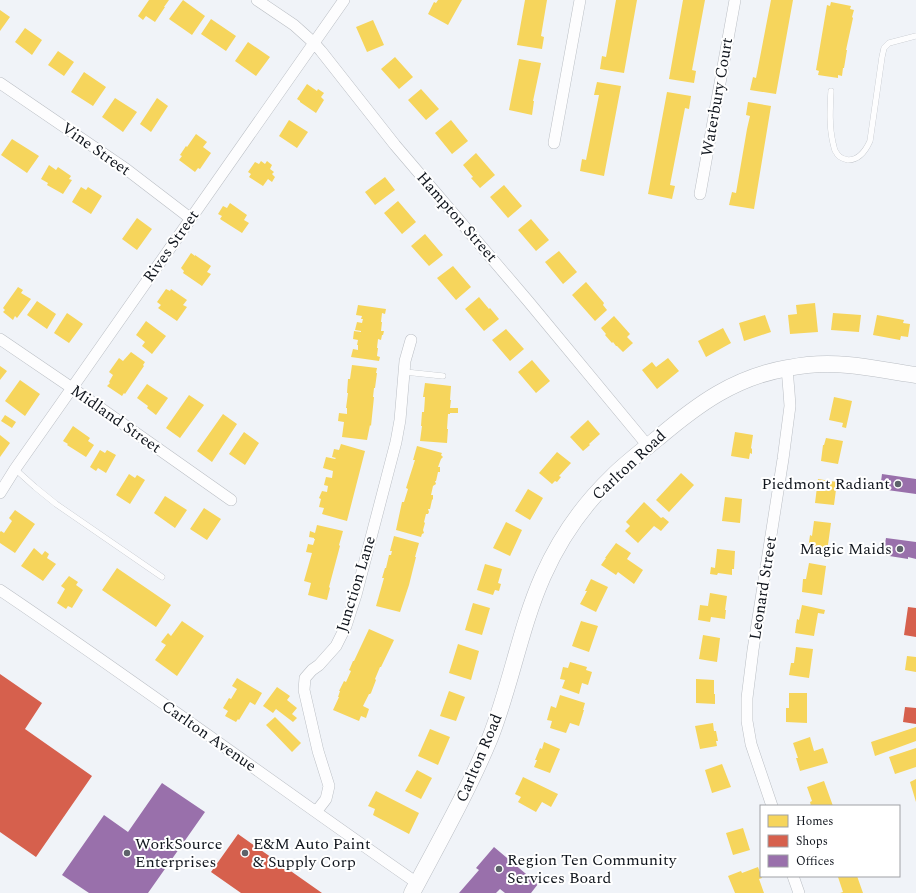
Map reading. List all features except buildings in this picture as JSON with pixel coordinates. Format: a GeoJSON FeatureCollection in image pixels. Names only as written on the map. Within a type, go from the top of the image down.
{"type":"FeatureCollection","features":[{"type":"Feature","properties":{"kind":"main road","name":"Carlton Road"},"geometry":{"type":"LineString","coordinates":[[415,888],[458,806],[491,735],[530,609],[543,576],[559,544],[577,517],[612,477],[671,427],[711,397],[735,384],[760,374],[815,364],[848,365],[916,375]]}},
{"type":"Feature","properties":{"kind":"street","name":"Hampton Street"},"geometry":{"type":"LineString","coordinates":[[257,0],[294,25],[314,43],[395,145],[528,301],[648,446]]}},
{"type":"Feature","properties":{"kind":"street","name":"Rives Street"},"geometry":{"type":"LineString","coordinates":[[0,493],[190,218],[344,0]]}},
{"type":"Feature","properties":{"kind":"street"},"geometry":{"type":"LineString","coordinates":[[554,143],[580,0]]}},
{"type":"Feature","properties":{"kind":"street","name":"Waterbury Court"},"geometry":{"type":"LineString","coordinates":[[700,194],[734,0]]}},
{"type":"Feature","properties":{"kind":"street","name":"Vine Street"},"geometry":{"type":"LineString","coordinates":[[0,83],[126,169],[190,218]]}},
{"type":"Feature","properties":{"kind":"street","name":"Midland Street"},"geometry":{"type":"LineString","coordinates":[[0,339],[231,500]]}},
{"type":"Feature","properties":{"kind":"street","name":"Junction Lane"},"geometry":{"type":"LineString","coordinates":[[316,812],[326,799],[329,786],[318,750],[304,690],[305,678],[336,646],[346,626],[356,595],[396,442],[400,420],[405,361],[411,340]]}},
{"type":"Feature","properties":{"kind":"street","name":"Leonard Street"},"geometry":{"type":"LineString","coordinates":[[772,805],[751,744],[747,721],[747,698],[753,650],[784,459],[790,406],[787,368]]}},
{"type":"Feature","properties":{"kind":"street","name":"Carlton Avenue"},"geometry":{"type":"LineString","coordinates":[[0,590],[135,683],[316,812],[415,888]]}},
{"type":"Feature","properties":{"kind":"street"},"geometry":{"type":"LineString","coordinates":[[793,877],[799,893]]}},
{"type":"Feature","properties":{"kind":"lane"},"geometry":{"type":"LineString","coordinates":[[831,91],[831,135],[835,152],[844,160],[851,160],[858,157],[866,150],[870,141],[884,48],[889,43],[916,36]]}},
{"type":"Feature","properties":{"kind":"lane"},"geometry":{"type":"LineString","coordinates":[[404,372],[443,376]]}},
{"type":"Feature","properties":{"kind":"lane"},"geometry":{"type":"LineString","coordinates":[[15,470],[56,504],[162,577]]}},
{"type":"Feature","properties":{"kind":"place","name":"Piedmont Radiant"},"geometry":{"type":"Point","coordinates":[898,484]}},
{"type":"Feature","properties":{"kind":"place","name":"Magic Maids"},"geometry":{"type":"Point","coordinates":[900,549]}},
{"type":"Feature","properties":{"kind":"place","name":"WorkSource Enterprises"},"geometry":{"type":"Point","coordinates":[127,853]}},
{"type":"Feature","properties":{"kind":"place","name":"E&M Auto Paint & Supply Corp"},"geometry":{"type":"Point","coordinates":[245,853]}},
{"type":"Feature","properties":{"kind":"place","name":"Region Ten Community Services Board"},"geometry":{"type":"Point","coordinates":[499,869]}}]}
